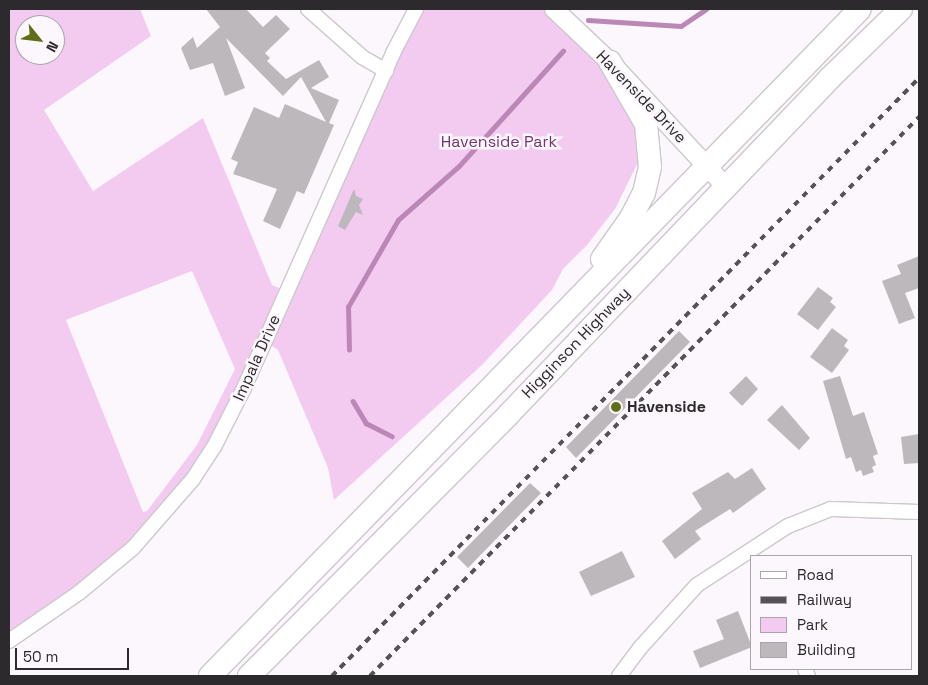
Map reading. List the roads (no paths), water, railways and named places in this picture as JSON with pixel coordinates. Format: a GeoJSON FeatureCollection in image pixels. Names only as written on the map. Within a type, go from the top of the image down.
{"type":"FeatureCollection","features":[{"type":"Feature","properties":{"kind":"highway","name":"Higginson Highway"},"geometry":{"type":"LineString","coordinates":[[210,676],[860,9]]}},
{"type":"Feature","properties":{"kind":"highway","name":"Higginson Highway"},"geometry":{"type":"LineString","coordinates":[[250,676],[830,78],[902,9]]}},
{"type":"Feature","properties":{"kind":"highway"},"geometry":{"type":"LineString","coordinates":[[564,312],[631,218],[644,193],[650,167],[646,124],[610,62]]}},
{"type":"Feature","properties":{"kind":"street"},"geometry":{"type":"LineString","coordinates":[[308,9],[362,57],[386,71]]}},
{"type":"Feature","properties":{"kind":"street","name":"Impala Drive"},"geometry":{"type":"LineString","coordinates":[[9,640],[80,592],[118,561],[164,515],[193,479],[244,388],[386,71],[416,9]]}},
{"type":"Feature","properties":{"kind":"street","name":"Havenside Drive"},"geometry":{"type":"LineString","coordinates":[[554,9],[610,62],[726,187]]}},
{"type":"Feature","properties":{"kind":"street"},"geometry":{"type":"LineString","coordinates":[[756,552],[788,526],[820,512],[846,508],[919,512]]}},
{"type":"Feature","properties":{"kind":"street"},"geometry":{"type":"LineString","coordinates":[[620,676],[640,648],[697,585],[750,555]]}},
{"type":"Feature","properties":{"kind":"waterway"},"geometry":{"type":"LineString","coordinates":[[588,20],[681,26],[706,9]]}},
{"type":"Feature","properties":{"kind":"waterway"},"geometry":{"type":"LineString","coordinates":[[349,350],[348,307],[398,220],[459,166],[563,51]]}},
{"type":"Feature","properties":{"kind":"waterway"},"geometry":{"type":"LineString","coordinates":[[353,401],[366,423],[392,436]]}},
{"type":"Feature","properties":{"kind":"railway"},"geometry":{"type":"LineString","coordinates":[[332,676],[919,78]]}},
{"type":"Feature","properties":{"kind":"railway"},"geometry":{"type":"LineString","coordinates":[[370,676],[919,117]]}},
{"type":"Feature","properties":{"kind":"place","name":"Havenside"},"geometry":{"type":"Point","coordinates":[616,407]}},
{"type":"Feature","properties":{"kind":"park label","name":"Havenside Park"},"geometry":{"type":"Point","coordinates":[499,142]}}]}
